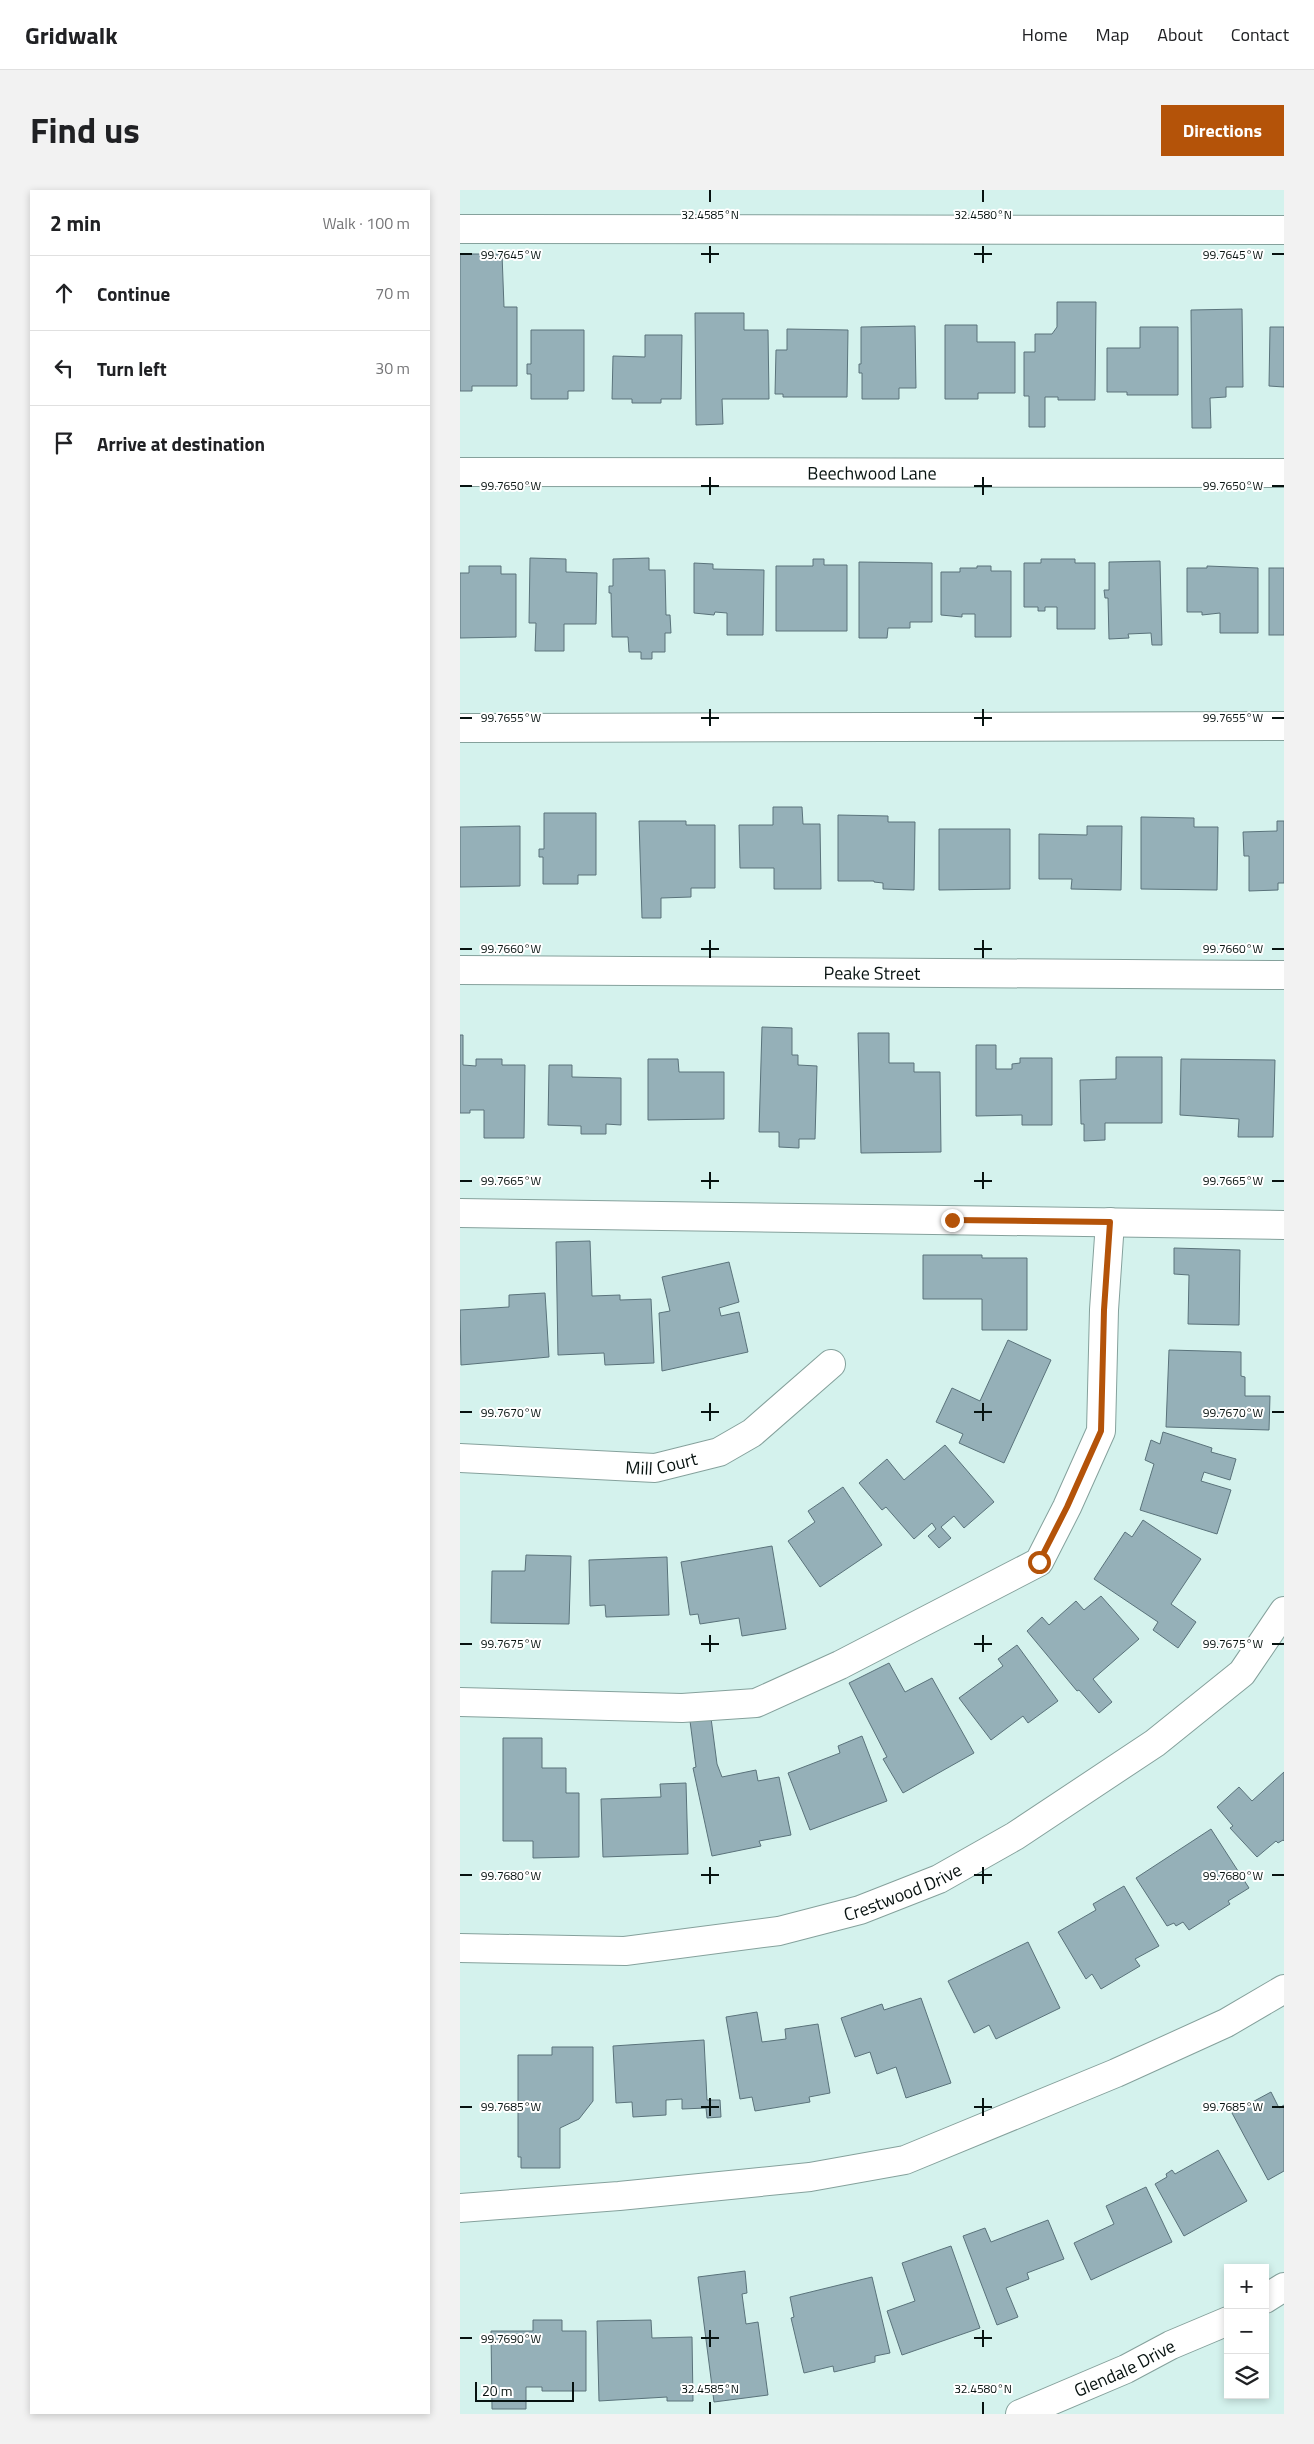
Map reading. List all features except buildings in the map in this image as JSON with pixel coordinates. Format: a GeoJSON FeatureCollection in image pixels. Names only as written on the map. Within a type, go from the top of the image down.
{"type":"FeatureCollection","features":[{"type":"Feature","properties":{"kind":"street"},"geometry":{"type":"LineString","coordinates":[[460,229],[1284,230]]}},
{"type":"Feature","properties":{"kind":"street","name":"Beechwood Lane"},"geometry":{"type":"LineString","coordinates":[[460,472],[1284,473]]}},
{"type":"Feature","properties":{"kind":"street"},"geometry":{"type":"LineString","coordinates":[[460,728],[1284,726]]}},
{"type":"Feature","properties":{"kind":"street","name":"Peake Street"},"geometry":{"type":"LineString","coordinates":[[460,970],[1284,975]]}},
{"type":"Feature","properties":{"kind":"street"},"geometry":{"type":"LineString","coordinates":[[460,1213],[1284,1225]]}},
{"type":"Feature","properties":{"kind":"street"},"geometry":{"type":"LineString","coordinates":[[460,1702],[682,1708],[756,1704],[840,1665],[1039,1562],[1067,1507],[1101,1431],[1104,1310],[1110,1222]]}},
{"type":"Feature","properties":{"kind":"street","name":"Mill Court"},"geometry":{"type":"LineString","coordinates":[[460,1458],[655,1468],[719,1452],[752,1433],[831,1364]]}},
{"type":"Feature","properties":{"kind":"street","name":"Crestwood Drive"},"geometry":{"type":"LineString","coordinates":[[460,1948],[625,1951],[779,1931],[860,1910],[939,1878],[1015,1836],[1156,1743],[1242,1673],[1284,1611]]}},
{"type":"Feature","properties":{"kind":"street"},"geometry":{"type":"LineString","coordinates":[[460,2208],[619,2196],[810,2177],[905,2160],[1116,2073],[1226,2023],[1284,1989]]}},
{"type":"Feature","properties":{"kind":"street"},"geometry":{"type":"LineString","coordinates":[[1269,2296],[1284,2288]]}},
{"type":"Feature","properties":{"kind":"street","name":"Glendale Drive"},"geometry":{"type":"LineString","coordinates":[[1020,2414],[1126,2369],[1171,2345],[1224,2323]]}},
{"type":"Feature","properties":{"kind":"route"},"geometry":{"type":"LineString","coordinates":[[952,1220],[1110,1222],[1104,1310],[1101,1431],[1067,1507],[1039,1562]]}}]}
